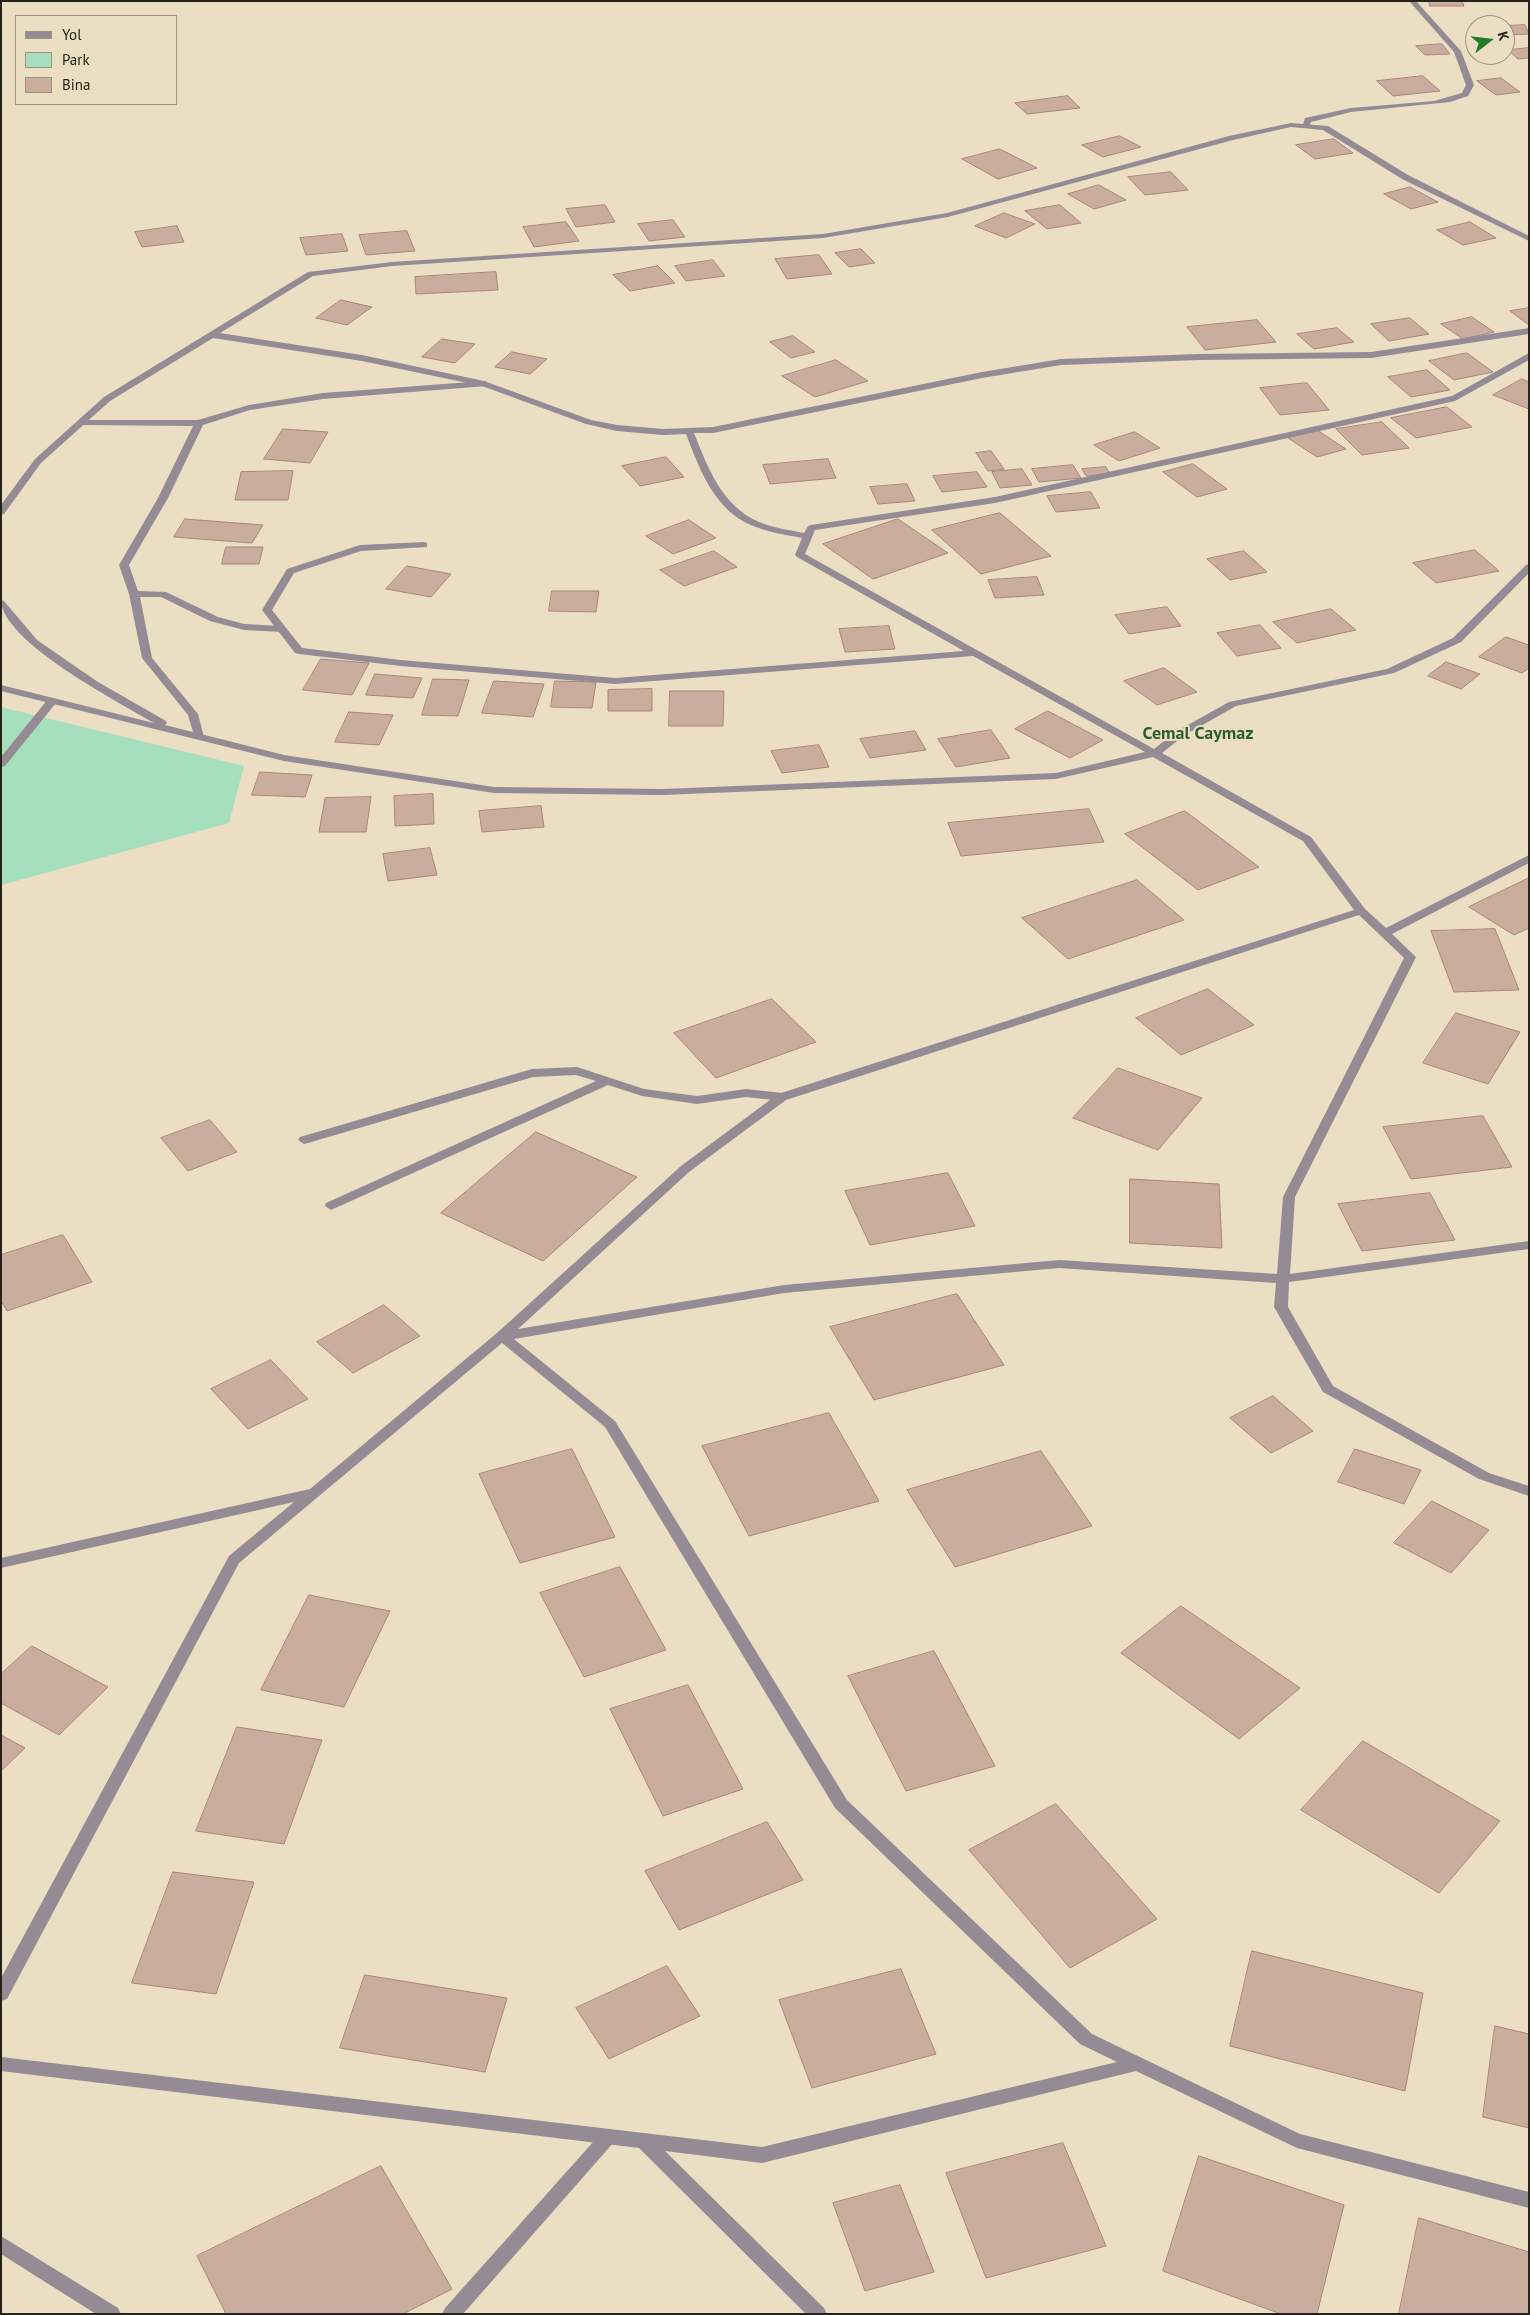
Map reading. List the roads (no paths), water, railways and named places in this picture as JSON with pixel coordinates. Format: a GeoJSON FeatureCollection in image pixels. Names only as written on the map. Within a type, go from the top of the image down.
{"type":"FeatureCollection","features":[{"type":"Feature","properties":{"kind":"street"},"geometry":{"type":"LineString","coordinates":[[1305,126],[1308,120],[1337,112],[1434,103],[1450,100],[1465,94],[1470,85],[1457,50],[1412,1]]}},
{"type":"Feature","properties":{"kind":"street"},"geometry":{"type":"LineString","coordinates":[[1,512],[38,462],[106,399],[311,274],[392,264],[823,236],[948,215],[1232,138],[1291,125],[1325,128],[1405,177],[1529,240]]}},
{"type":"Feature","properties":{"kind":"street"},"geometry":{"type":"LineString","coordinates":[[213,335],[362,358],[484,384],[589,422],[617,428],[663,432],[713,430],[982,375],[1061,362],[1199,357],[1371,356],[1529,331]]}},
{"type":"Feature","properties":{"kind":"street"},"geometry":{"type":"LineString","coordinates":[[1529,356],[1455,398],[995,500],[811,528],[800,555],[1307,839],[1361,910],[1410,957],[1370,1033],[1289,1197],[1281,1307],[1328,1389],[1484,1476],[1529,1491]]}},
{"type":"Feature","properties":{"kind":"street"},"geometry":{"type":"LineString","coordinates":[[82,422],[199,423],[248,408],[323,396],[484,384]]}},
{"type":"Feature","properties":{"kind":"street"},"geometry":{"type":"LineString","coordinates":[[199,423],[163,498],[124,565],[134,594],[147,658],[193,714],[199,737]]}},
{"type":"Feature","properties":{"kind":"street"},"geometry":{"type":"LineString","coordinates":[[689,431],[712,487],[740,516],[756,524],[808,537]]}},
{"type":"Feature","properties":{"kind":"street"},"geometry":{"type":"LineString","coordinates":[[424,545],[360,548],[290,571],[267,610],[299,651],[401,663],[615,681],[974,653]]}},
{"type":"Feature","properties":{"kind":"street"},"geometry":{"type":"LineString","coordinates":[[1,688],[284,758],[494,790],[662,792],[1056,776],[1156,753],[1181,733],[1233,704],[1390,671],[1457,640],[1529,567]]}},
{"type":"Feature","properties":{"kind":"street"},"geometry":{"type":"LineString","coordinates":[[134,594],[163,594],[214,618],[244,627],[282,629]]}},
{"type":"Feature","properties":{"kind":"street"},"geometry":{"type":"LineString","coordinates":[[1,603],[33,642],[94,684],[174,731]]}},
{"type":"Feature","properties":{"kind":"street"},"geometry":{"type":"LineString","coordinates":[[1,764],[52,701]]}},
{"type":"Feature","properties":{"kind":"street"},"geometry":{"type":"LineString","coordinates":[[1385,932],[1529,858]]}},
{"type":"Feature","properties":{"kind":"street"},"geometry":{"type":"LineString","coordinates":[[1,1994],[234,1560],[502,1336],[685,1169],[782,1097],[1361,910]]}},
{"type":"Feature","properties":{"kind":"street"},"geometry":{"type":"LineString","coordinates":[[304,1140],[532,1073],[578,1071],[642,1092],[697,1100],[746,1093],[782,1097]]}},
{"type":"Feature","properties":{"kind":"street"},"geometry":{"type":"LineString","coordinates":[[331,1206],[607,1081]]}},
{"type":"Feature","properties":{"kind":"street"},"geometry":{"type":"LineString","coordinates":[[502,1336],[784,1289],[1059,1264],[1283,1279],[1529,1245]]}},
{"type":"Feature","properties":{"kind":"street"},"geometry":{"type":"LineString","coordinates":[[502,1336],[610,1424],[841,1804],[1086,2039],[1297,2141],[1529,2200]]}},
{"type":"Feature","properties":{"kind":"street"},"geometry":{"type":"LineString","coordinates":[[1,1563],[316,1492]]}},
{"type":"Feature","properties":{"kind":"street"},"geometry":{"type":"LineString","coordinates":[[1,2064],[762,2155],[1137,2064]]}},
{"type":"Feature","properties":{"kind":"street"},"geometry":{"type":"LineString","coordinates":[[451,2314],[608,2137]]}},
{"type":"Feature","properties":{"kind":"street"},"geometry":{"type":"LineString","coordinates":[[644,2141],[818,2314]]}},
{"type":"Feature","properties":{"kind":"street"},"geometry":{"type":"LineString","coordinates":[[1,2244],[112,2314]]}},
{"type":"Feature","properties":{"kind":"district","name":"Cemal Caymaz"},"geometry":{"type":"Point","coordinates":[1198,734]}}]}
